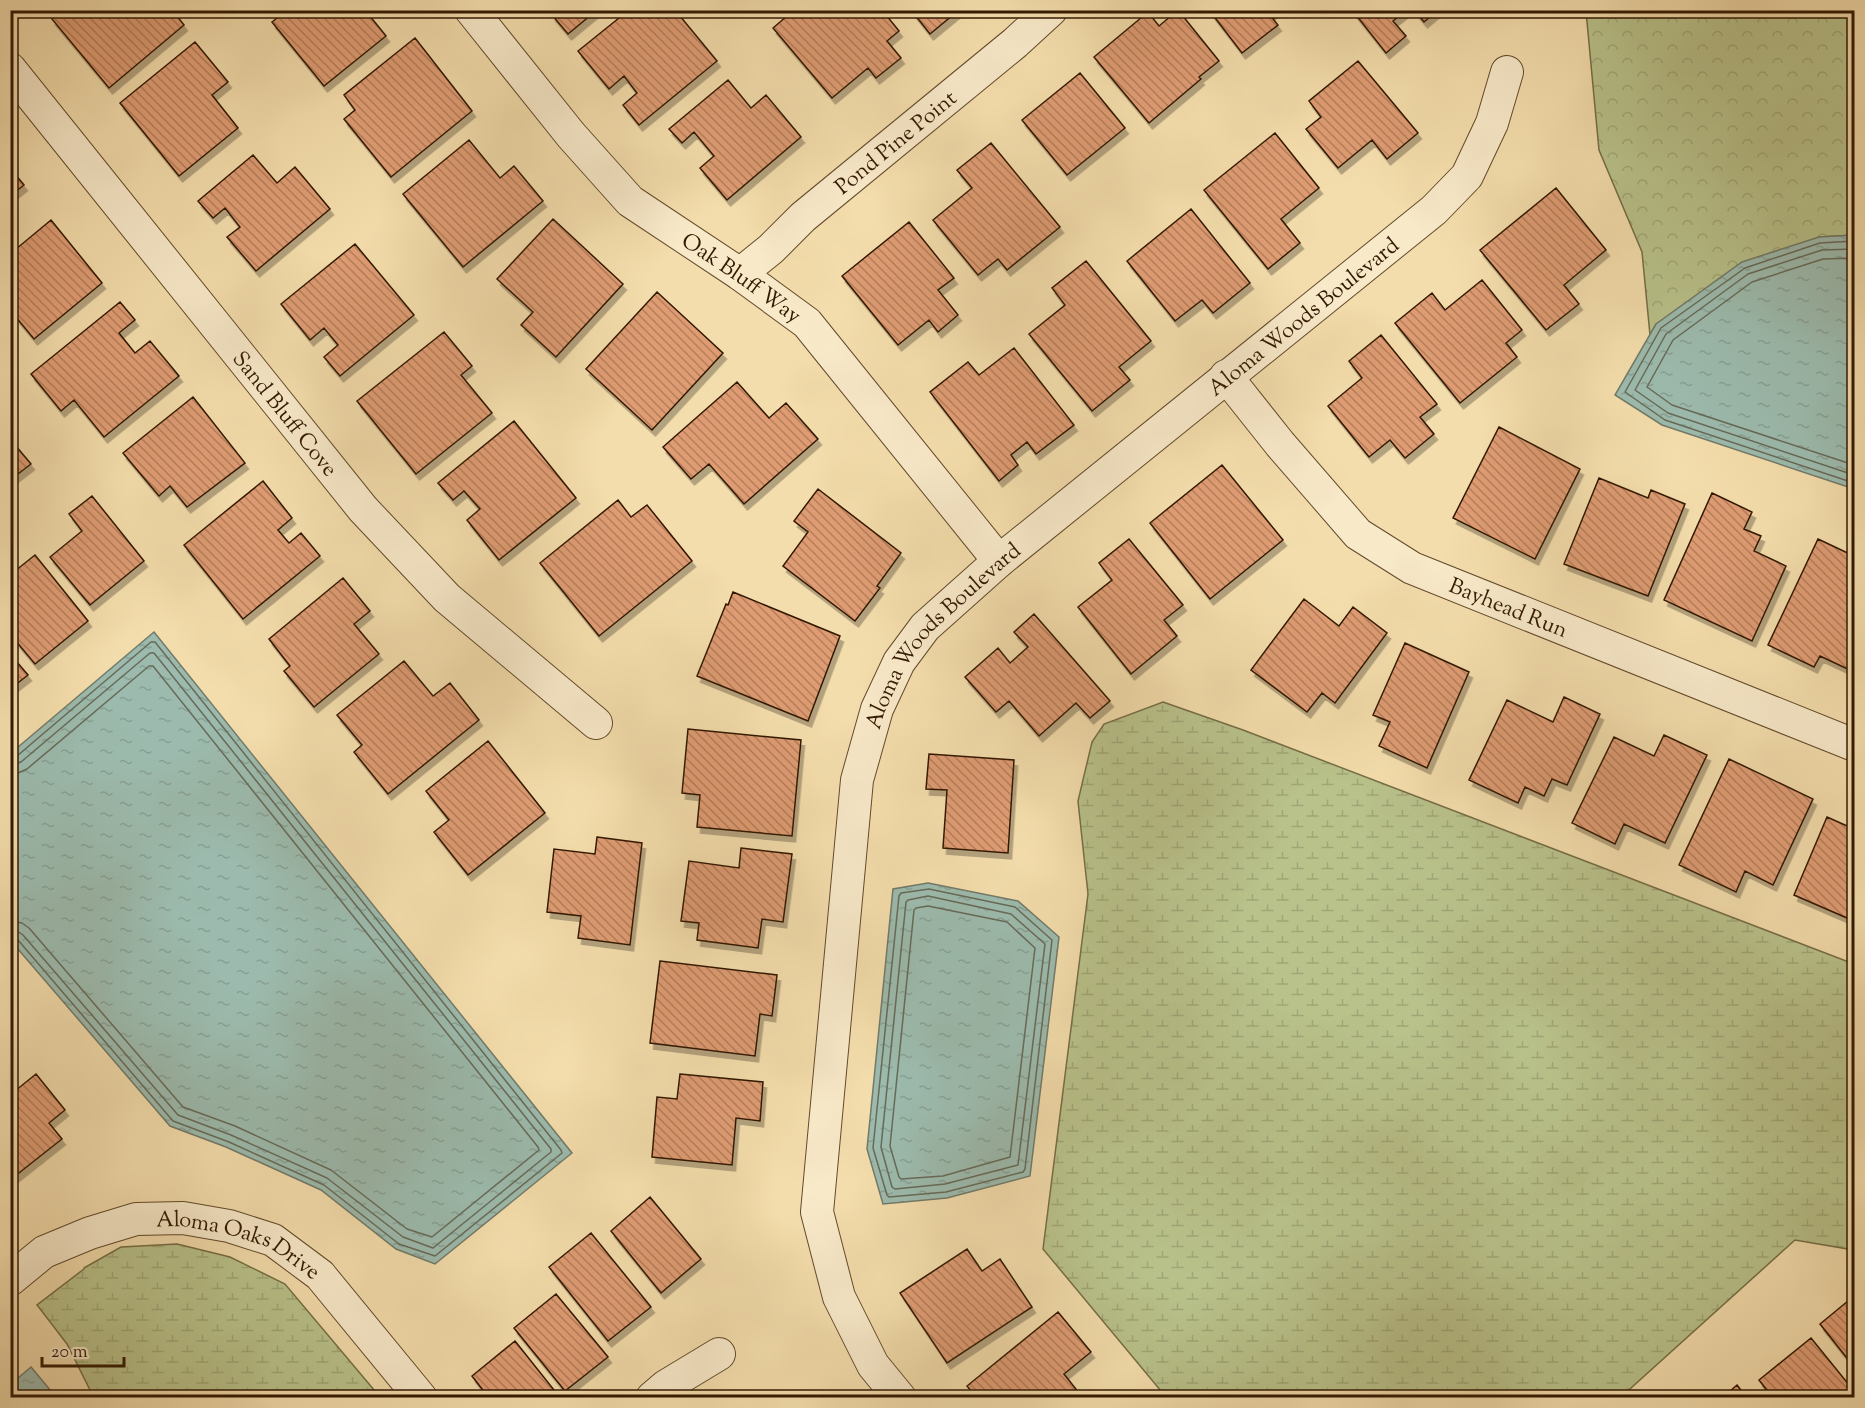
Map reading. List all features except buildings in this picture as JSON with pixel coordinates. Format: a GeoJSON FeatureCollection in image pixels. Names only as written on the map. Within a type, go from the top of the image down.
{"type":"FeatureCollection","features":[{"type":"Feature","properties":{"kind":"street","name":"Oak Bluff Way"},"geometry":{"type":"LineString","coordinates":[[471,10],[571,135],[630,201],[740,274],[807,323],[999,561]]}},
{"type":"Feature","properties":{"kind":"street","name":"Pond Pine Point"},"geometry":{"type":"LineString","coordinates":[[740,274],[771,249],[803,217],[1015,43],[1051,10]]}},
{"type":"Feature","properties":{"kind":"street","name":"Sand Bluff Cove"},"geometry":{"type":"LineString","coordinates":[[10,69],[363,509],[447,598],[596,723]]}},
{"type":"Feature","properties":{"kind":"street","name":"Aloma Woods Boulevard"},"geometry":{"type":"LineString","coordinates":[[900,1398],[873,1365],[839,1297],[817,1212],[857,780],[877,709],[899,662],[925,627],[999,561],[1434,210],[1467,176],[1492,123],[1507,72]]}},
{"type":"Feature","properties":{"kind":"street","name":"Bayhead Run"},"geometry":{"type":"LineString","coordinates":[[1227,376],[1280,444],[1358,534],[1412,568],[1854,744]]}},
{"type":"Feature","properties":{"kind":"street","name":"Aloma Oaks Drive"},"geometry":{"type":"LineString","coordinates":[[10,1280],[44,1252],[90,1233],[136,1219],[183,1218],[229,1226],[273,1240],[320,1275],[422,1398]]}},
{"type":"Feature","properties":{"kind":"street"},"geometry":{"type":"LineString","coordinates":[[652,1398],[666,1386],[719,1354]]}},
{"type":"Feature","properties":{"kind":"green space"},"geometry":{"type":"Polygon","coordinates":[[[1586,11],[1854,11],[1854,235],[1819,237],[1656,324],[1650,335],[1642,252],[1599,150],[1586,11]]]}},
{"type":"Feature","properties":{"kind":"green space"},"geometry":{"type":"Polygon","coordinates":[[[1163,702],[1243,730],[1854,964],[1854,1250],[1795,1240],[1621,1397],[1166,1397],[1043,1249],[1088,894],[1078,801],[1092,742],[1104,724],[1163,702]]]}},
{"type":"Feature","properties":{"kind":"green space"},"geometry":{"type":"Polygon","coordinates":[[[177,1244],[230,1257],[285,1284],[380,1397],[90,1397],[90,1390],[67,1344],[37,1305],[84,1268],[121,1247],[177,1244]]]}},
{"type":"Feature","properties":{"kind":"water"},"geometry":{"type":"Polygon","coordinates":[[[1854,235],[1854,489],[1662,425],[1615,395],[1656,324],[1742,262],[1819,237],[1854,235]]]}},
{"type":"Feature","properties":{"kind":"water"},"geometry":{"type":"Polygon","coordinates":[[[154,632],[572,1153],[435,1264],[396,1249],[321,1190],[226,1147],[170,1126],[11,941],[11,753],[154,632]]]}},
{"type":"Feature","properties":{"kind":"water"},"geometry":{"type":"Polygon","coordinates":[[[928,883],[1018,901],[1059,937],[1030,1176],[947,1198],[883,1204],[867,1149],[893,889],[928,883]]]}},
{"type":"Feature","properties":{"kind":"water"},"geometry":{"type":"Polygon","coordinates":[[[31,1367],[51,1391],[51,1397],[11,1397],[11,1384],[31,1367]]]}}]}
